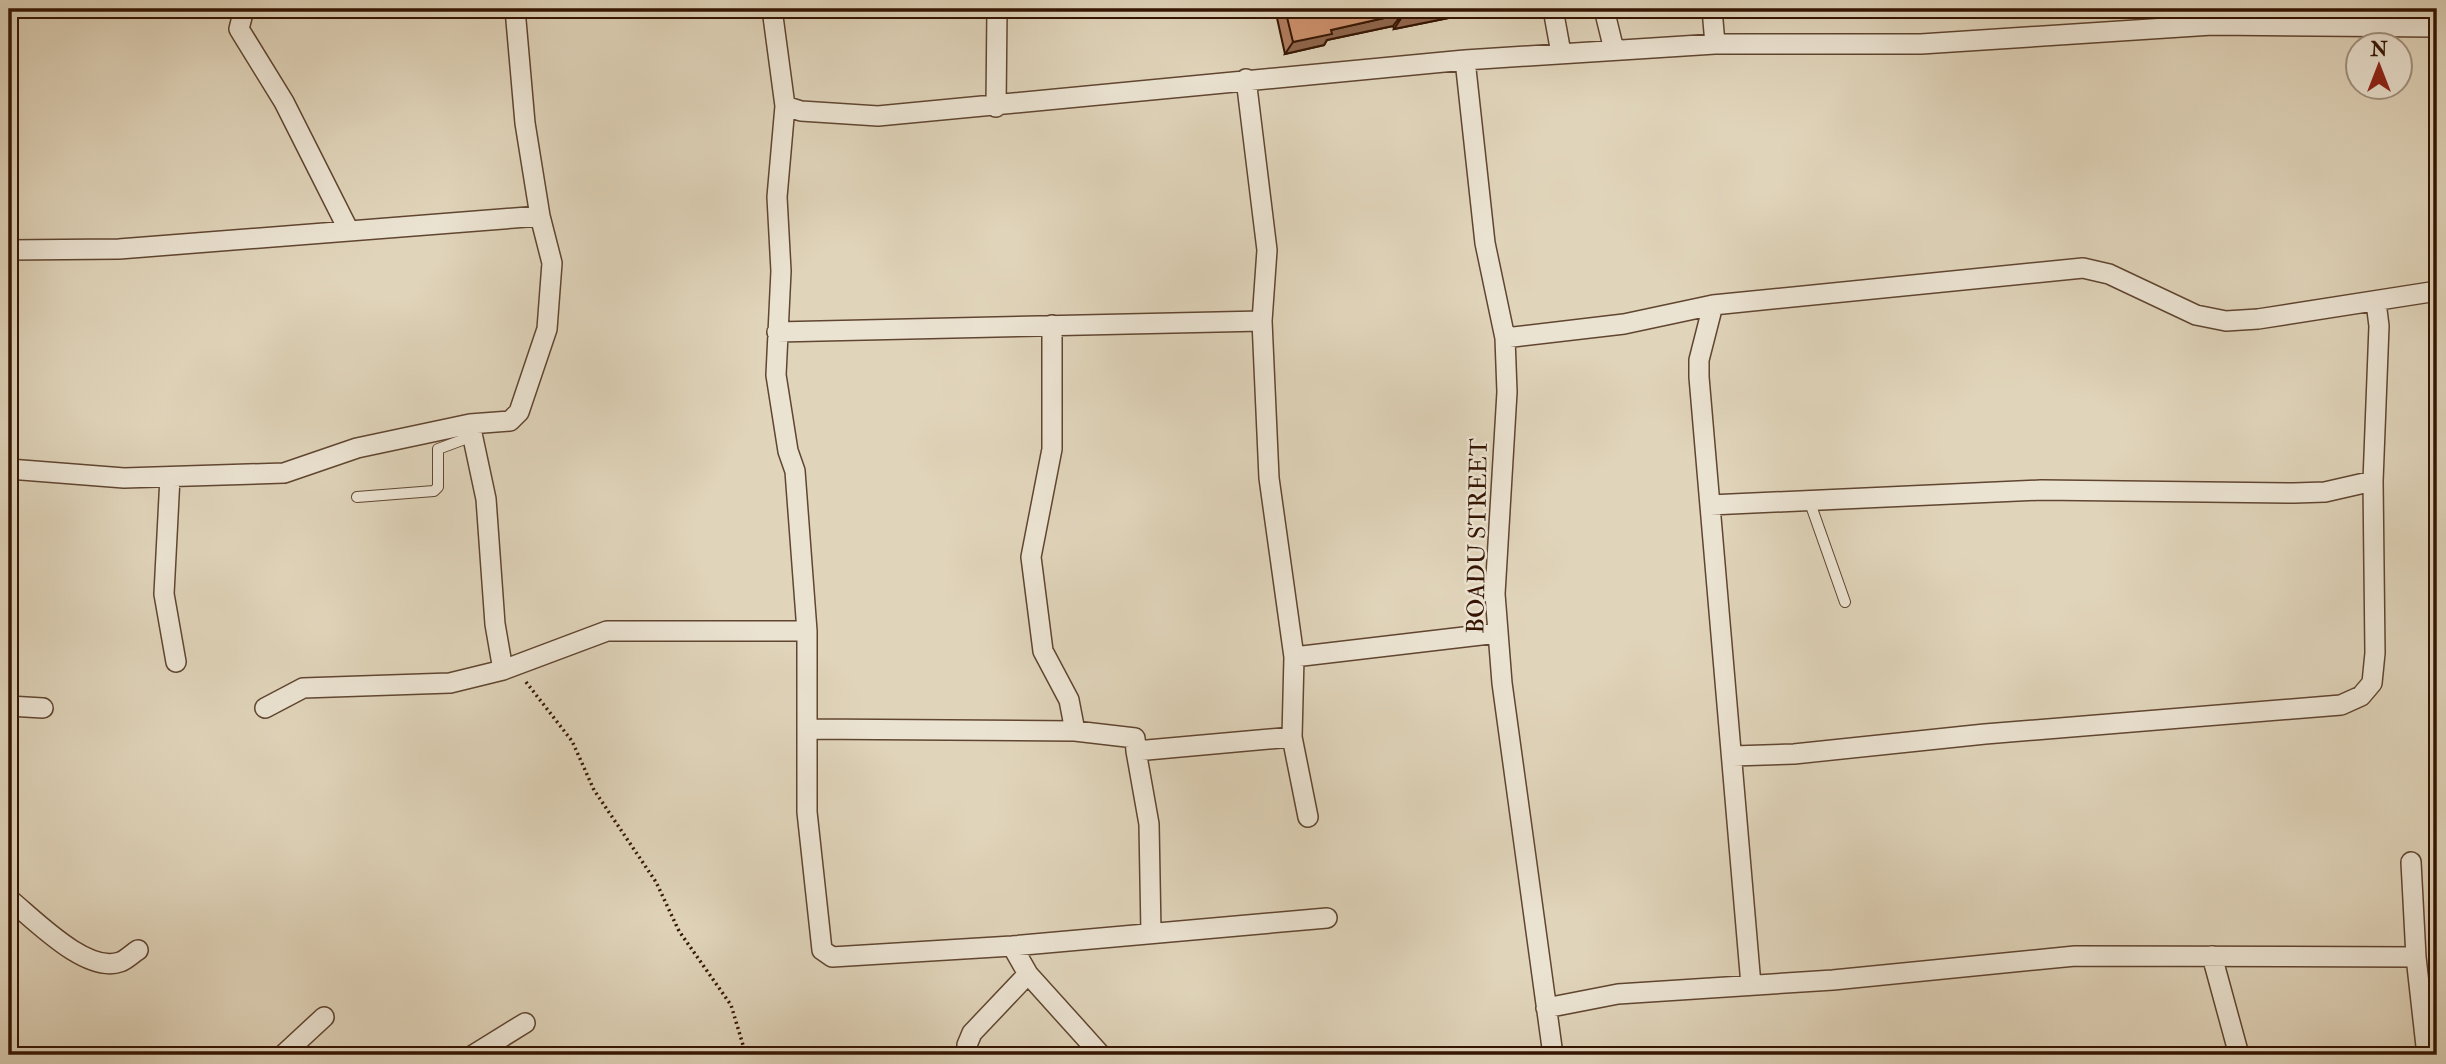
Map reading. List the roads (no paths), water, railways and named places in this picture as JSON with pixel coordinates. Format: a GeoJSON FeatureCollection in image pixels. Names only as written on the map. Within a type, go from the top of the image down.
{"type":"FeatureCollection","features":[{"type":"Feature","properties":{"kind":"street"},"geometry":{"type":"LineString","coordinates":[[244,9],[239,29],[284,102],[348,229]]}},
{"type":"Feature","properties":{"kind":"street"},"geometry":{"type":"LineString","coordinates":[[9,469],[124,478],[284,473],[357,448],[510,421],[519,412],[547,330],[552,263],[540,216],[525,123],[515,9]]}},
{"type":"Feature","properties":{"kind":"street"},"geometry":{"type":"LineString","coordinates":[[772,9],[785,106],[777,197],[781,271],[776,375],[788,452],[795,471],[807,631],[807,812],[822,950],[832,957],[1012,946],[1326,918]]}},
{"type":"Feature","properties":{"kind":"street"},"geometry":{"type":"LineString","coordinates":[[996,9],[996,107]]}},
{"type":"Feature","properties":{"kind":"street"},"geometry":{"type":"LineString","coordinates":[[1553,9],[1562,53]]}},
{"type":"Feature","properties":{"kind":"street"},"geometry":{"type":"LineString","coordinates":[[1604,9],[1614,50]]}},
{"type":"Feature","properties":{"kind":"street"},"geometry":{"type":"LineString","coordinates":[[1712,9],[1715,44]]}},
{"type":"Feature","properties":{"kind":"street"},"geometry":{"type":"LineString","coordinates":[[785,106],[801,111],[878,116],[996,107],[1246,79],[1465,60],[1715,44],[1921,44],[2199,26],[2288,17],[2437,27]]}},
{"type":"Feature","properties":{"kind":"street","name":"BOADU STREET"},"geometry":{"type":"LineString","coordinates":[[1465,60],[1485,243],[1505,338],[1507,392],[1495,594],[1498,633],[1512,766],[1552,1055]]}},
{"type":"Feature","properties":{"kind":"street"},"geometry":{"type":"LineString","coordinates":[[1246,79],[1267,250],[1262,321],[1269,478],[1294,657],[1292,737],[1308,817]]}},
{"type":"Feature","properties":{"kind":"street"},"geometry":{"type":"LineString","coordinates":[[9,250],[119,249],[540,216]]}},
{"type":"Feature","properties":{"kind":"street"},"geometry":{"type":"LineString","coordinates":[[1505,338],[1624,324],[1713,305],[2083,268],[2109,274],[2196,315],[2226,321],[2376,302],[2437,291]]}},
{"type":"Feature","properties":{"kind":"street"},"geometry":{"type":"LineString","coordinates":[[1733,756],[1822,752],[1985,734],[2341,705],[2361,696],[2372,683],[2375,653],[2373,481],[2379,326],[2376,302]]}},
{"type":"Feature","properties":{"kind":"street"},"geometry":{"type":"LineString","coordinates":[[1713,305],[1699,360],[1751,985]]}},
{"type":"Feature","properties":{"kind":"street"},"geometry":{"type":"LineString","coordinates":[[777,332],[1262,321]]}},
{"type":"Feature","properties":{"kind":"street"},"geometry":{"type":"LineString","coordinates":[[1052,324],[1052,449],[1031,557],[1043,651],[1069,700],[1075,731]]}},
{"type":"Feature","properties":{"kind":"street"},"geometry":{"type":"LineString","coordinates":[[471,430],[486,499],[495,624],[503,670]]}},
{"type":"Feature","properties":{"kind":"street"},"geometry":{"type":"LineString","coordinates":[[170,477],[164,594],[176,662]]}},
{"type":"Feature","properties":{"kind":"street"},"geometry":{"type":"LineString","coordinates":[[1710,505],[2041,490],[2325,492],[2373,481]]}},
{"type":"Feature","properties":{"kind":"street"},"geometry":{"type":"LineString","coordinates":[[265,708],[303,688],[450,683],[503,670],[607,631],[807,631]]}},
{"type":"Feature","properties":{"kind":"street"},"geometry":{"type":"LineString","coordinates":[[1294,657],[1498,633]]}},
{"type":"Feature","properties":{"kind":"street"},"geometry":{"type":"LineString","coordinates":[[9,706],[43,708]]}},
{"type":"Feature","properties":{"kind":"street"},"geometry":{"type":"LineString","coordinates":[[808,729],[1075,731],[1135,737],[1149,824],[1150,933]]}},
{"type":"Feature","properties":{"kind":"street"},"geometry":{"type":"LineString","coordinates":[[1136,751],[1292,737]]}},
{"type":"Feature","properties":{"kind":"street"},"geometry":{"type":"LineString","coordinates":[[2411,862],[2416,957],[2427,1055]]}},
{"type":"Feature","properties":{"kind":"street"},"geometry":{"type":"LineString","coordinates":[[9,899],[83,958],[105,963],[121,962],[138,950]]}},
{"type":"Feature","properties":{"kind":"street"},"geometry":{"type":"LineString","coordinates":[[1012,946],[1028,974],[1101,1055]]}},
{"type":"Feature","properties":{"kind":"street"},"geometry":{"type":"LineString","coordinates":[[1546,1008],[1618,994],[1964,969],[2075,956],[2416,957]]}},
{"type":"Feature","properties":{"kind":"street"},"geometry":{"type":"LineString","coordinates":[[2212,957],[2239,1055]]}},
{"type":"Feature","properties":{"kind":"street"},"geometry":{"type":"LineString","coordinates":[[968,1055],[967,1045],[972,1033],[1028,974]]}},
{"type":"Feature","properties":{"kind":"street"},"geometry":{"type":"LineString","coordinates":[[283,1055],[324,1017]]}},
{"type":"Feature","properties":{"kind":"street"},"geometry":{"type":"LineString","coordinates":[[474,1055],[524,1023]]}},
{"type":"Feature","properties":{"kind":"lane"},"geometry":{"type":"LineString","coordinates":[[357,497],[434,491],[438,487],[438,449],[471,430]]}},
{"type":"Feature","properties":{"kind":"lane"},"geometry":{"type":"LineString","coordinates":[[1809,500],[1845,602]]}}]}
